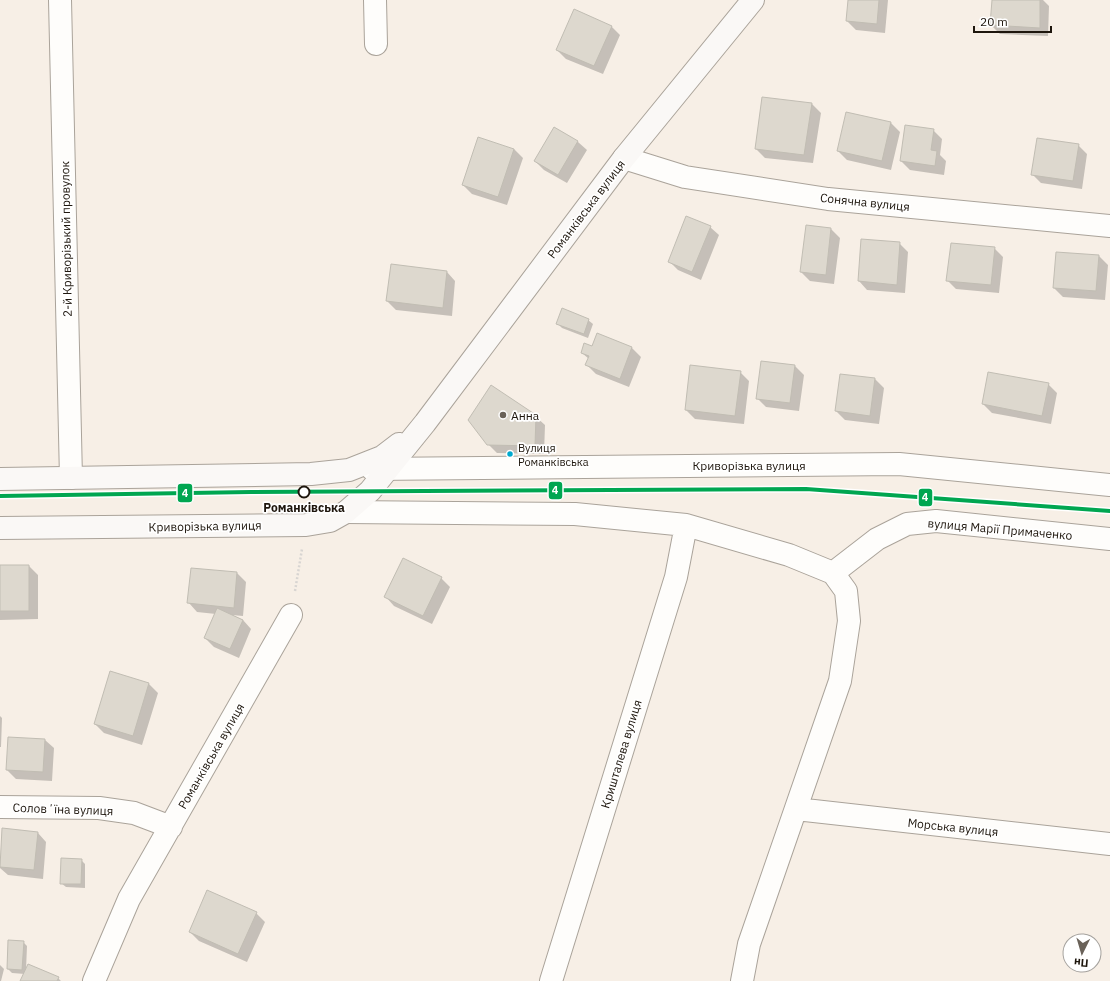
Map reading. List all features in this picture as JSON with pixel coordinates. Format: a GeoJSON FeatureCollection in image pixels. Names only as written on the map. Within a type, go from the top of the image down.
{"type":"FeatureCollection","features":[{"type":"Feature","properties":{"kind":"main road","name":"Романківська вулиця"},"geometry":{"type":"LineString","coordinates":[[425,423],[624,158],[753,0]]}},
{"type":"Feature","properties":{"kind":"main road","name":"Криворізька вулиця"},"geometry":{"type":"LineString","coordinates":[[0,479],[311,474],[349,470],[382,457],[425,423]]}},
{"type":"Feature","properties":{"kind":"main road","name":"Криворізька вулиця"},"geometry":{"type":"LineString","coordinates":[[0,528],[306,525],[330,521],[346,512],[370,491],[425,423]]}},
{"type":"Feature","properties":{"kind":"street","name":"2-й Криворізький провулок"},"geometry":{"type":"LineString","coordinates":[[60,0],[71,478]]}},
{"type":"Feature","properties":{"kind":"street"},"geometry":{"type":"LineString","coordinates":[[375,0],[376,44]]}},
{"type":"Feature","properties":{"kind":"street","name":"Сонячна вулиця"},"geometry":{"type":"LineString","coordinates":[[624,158],[685,177],[828,199],[1110,226]]}},
{"type":"Feature","properties":{"kind":"street","name":"Криворізька вулиця"},"geometry":{"type":"LineString","coordinates":[[349,470],[388,468],[899,464],[1110,485]]}},
{"type":"Feature","properties":{"kind":"street"},"geometry":{"type":"LineString","coordinates":[[346,512],[575,514],[686,525],[789,555],[833,573],[846,591],[849,621],[840,681],[749,944],[742,981]]}},
{"type":"Feature","properties":{"kind":"street","name":"вулиця Марії Примаченко"},"geometry":{"type":"LineString","coordinates":[[833,573],[877,539],[907,524],[936,522],[1110,539]]}},
{"type":"Feature","properties":{"kind":"street","name":"Кришталева вулиця"},"geometry":{"type":"LineString","coordinates":[[551,981],[676,577],[686,525]]}},
{"type":"Feature","properties":{"kind":"street","name":"Романківська вулиця"},"geometry":{"type":"LineString","coordinates":[[94,981],[129,899],[291,615]]}},
{"type":"Feature","properties":{"kind":"street","name":"Соловʼїна вулиця"},"geometry":{"type":"LineString","coordinates":[[0,807],[98,808],[134,813],[170,827]]}},
{"type":"Feature","properties":{"kind":"street","name":"Морська вулиця"},"geometry":{"type":"LineString","coordinates":[[796,809],[1110,844]]}},
{"type":"Feature","properties":{"kind":"path"},"geometry":{"type":"LineString","coordinates":[[291,615],[306,525]]}},
{"type":"Feature","properties":{"kind":"building"},"geometry":{"type":"Polygon","coordinates":[[[848,0],[879,0],[877,24],[846,21],[848,0]]]}},
{"type":"Feature","properties":{"kind":"building"},"geometry":{"type":"Polygon","coordinates":[[[992,0],[1040,0],[1040,28],[990,25],[992,0]]]}},
{"type":"Feature","properties":{"kind":"building"},"geometry":{"type":"Polygon","coordinates":[[[574,9],[612,26],[594,66],[556,50],[574,9]]]}},
{"type":"Feature","properties":{"kind":"building"},"geometry":{"type":"Polygon","coordinates":[[[762,97],[812,103],[804,155],[755,149],[762,97]]]}},
{"type":"Feature","properties":{"kind":"building"},"geometry":{"type":"Polygon","coordinates":[[[846,112],[891,122],[882,161],[837,151],[846,112]]]}},
{"type":"Feature","properties":{"kind":"building"},"geometry":{"type":"Polygon","coordinates":[[[905,125],[934,129],[931,150],[937,151],[935,166],[900,161],[905,125]]]}},
{"type":"Feature","properties":{"kind":"building"},"geometry":{"type":"Polygon","coordinates":[[[554,127],[578,141],[558,175],[534,161],[554,127]]]}},
{"type":"Feature","properties":{"kind":"building"},"geometry":{"type":"Polygon","coordinates":[[[478,137],[514,149],[498,197],[462,185],[478,137]]]}},
{"type":"Feature","properties":{"kind":"building"},"geometry":{"type":"Polygon","coordinates":[[[1037,138],[1079,144],[1073,181],[1031,175],[1037,138]]]}},
{"type":"Feature","properties":{"kind":"building"},"geometry":{"type":"Polygon","coordinates":[[[686,216],[711,226],[692,272],[668,262],[686,216]]]}},
{"type":"Feature","properties":{"kind":"building"},"geometry":{"type":"Polygon","coordinates":[[[806,225],[831,228],[826,275],[800,272],[806,225]]]}},
{"type":"Feature","properties":{"kind":"building"},"geometry":{"type":"Polygon","coordinates":[[[861,239],[900,242],[897,285],[858,281],[861,239]]]}},
{"type":"Feature","properties":{"kind":"building"},"geometry":{"type":"Polygon","coordinates":[[[951,243],[995,247],[991,285],[946,281],[951,243]]]}},
{"type":"Feature","properties":{"kind":"building"},"geometry":{"type":"Polygon","coordinates":[[[1056,252],[1099,255],[1096,291],[1053,288],[1056,252]]]}},
{"type":"Feature","properties":{"kind":"building"},"geometry":{"type":"Polygon","coordinates":[[[391,264],[447,271],[443,308],[386,301],[391,264]]]}},
{"type":"Feature","properties":{"kind":"building"},"geometry":{"type":"Polygon","coordinates":[[[562,308],[589,319],[584,334],[556,324],[562,308]]]}},
{"type":"Feature","properties":{"kind":"building"},"geometry":{"type":"Polygon","coordinates":[[[597,333],[632,347],[620,379],[585,365],[589,356],[581,353],[584,343],[592,346],[597,333]]]}},
{"type":"Feature","properties":{"kind":"building"},"geometry":{"type":"Polygon","coordinates":[[[761,361],[795,365],[790,403],[756,399],[761,361]]]}},
{"type":"Feature","properties":{"kind":"building"},"geometry":{"type":"Polygon","coordinates":[[[690,365],[741,371],[735,416],[685,410],[690,365]]]}},
{"type":"Feature","properties":{"kind":"building"},"geometry":{"type":"Polygon","coordinates":[[[988,372],[1049,383],[1042,416],[982,404],[988,372]]]}},
{"type":"Feature","properties":{"kind":"building"},"geometry":{"type":"Polygon","coordinates":[[[840,374],[875,378],[870,416],[835,411],[840,374]]]}},
{"type":"Feature","properties":{"kind":"building"},"geometry":{"type":"Polygon","coordinates":[[[491,385],[536,415],[535,446],[487,445],[468,420],[491,385]]]}},
{"type":"Feature","properties":{"kind":"building"},"geometry":{"type":"Polygon","coordinates":[[[403,558],[442,577],[423,616],[384,597],[403,558]]]}},
{"type":"Feature","properties":{"kind":"building"},"geometry":{"type":"Polygon","coordinates":[[[0,565],[29,565],[29,611],[0,611],[0,565]]]}},
{"type":"Feature","properties":{"kind":"building"},"geometry":{"type":"Polygon","coordinates":[[[191,568],[237,572],[234,608],[187,603],[191,568]]]}},
{"type":"Feature","properties":{"kind":"building"},"geometry":{"type":"Polygon","coordinates":[[[217,608],[243,620],[230,649],[204,638],[217,608]]]}},
{"type":"Feature","properties":{"kind":"building"},"geometry":{"type":"Polygon","coordinates":[[[110,671],[149,683],[133,736],[94,724],[110,671]]]}},
{"type":"Feature","properties":{"kind":"building"},"geometry":{"type":"Polygon","coordinates":[[[8,737],[45,739],[43,772],[6,770],[8,737]]]}},
{"type":"Feature","properties":{"kind":"building"},"geometry":{"type":"Polygon","coordinates":[[[2,828],[38,832],[34,870],[0,867],[2,828]]]}},
{"type":"Feature","properties":{"kind":"building"},"geometry":{"type":"Polygon","coordinates":[[[61,858],[82,859],[81,884],[60,884],[61,858]]]}},
{"type":"Feature","properties":{"kind":"building"},"geometry":{"type":"Polygon","coordinates":[[[207,890],[257,912],[238,954],[189,932],[207,890]]]}},
{"type":"Feature","properties":{"kind":"building"},"geometry":{"type":"Polygon","coordinates":[[[8,940],[24,941],[22,970],[7,969],[8,940]]]}},
{"type":"Feature","properties":{"kind":"building"},"geometry":{"type":"Polygon","coordinates":[[[28,964],[59,977],[57,981],[20,981],[28,964]]]}},
{"type":"Feature","properties":{"kind":"transit line","name":"4"},"geometry":{"type":"LineString","coordinates":[[0,496],[251,492],[806,489],[1110,511]]}},
{"type":"Feature","properties":{"kind":"place","name":"Анна"},"geometry":{"type":"Point","coordinates":[503,415]}},
{"type":"Feature","properties":{"kind":"place","name":"Вулиця Романківська"},"geometry":{"type":"Point","coordinates":[510,454]}},
{"type":"Feature","properties":{"kind":"place","name":"Романківська"},"geometry":{"type":"Point","coordinates":[304,492]}}]}
